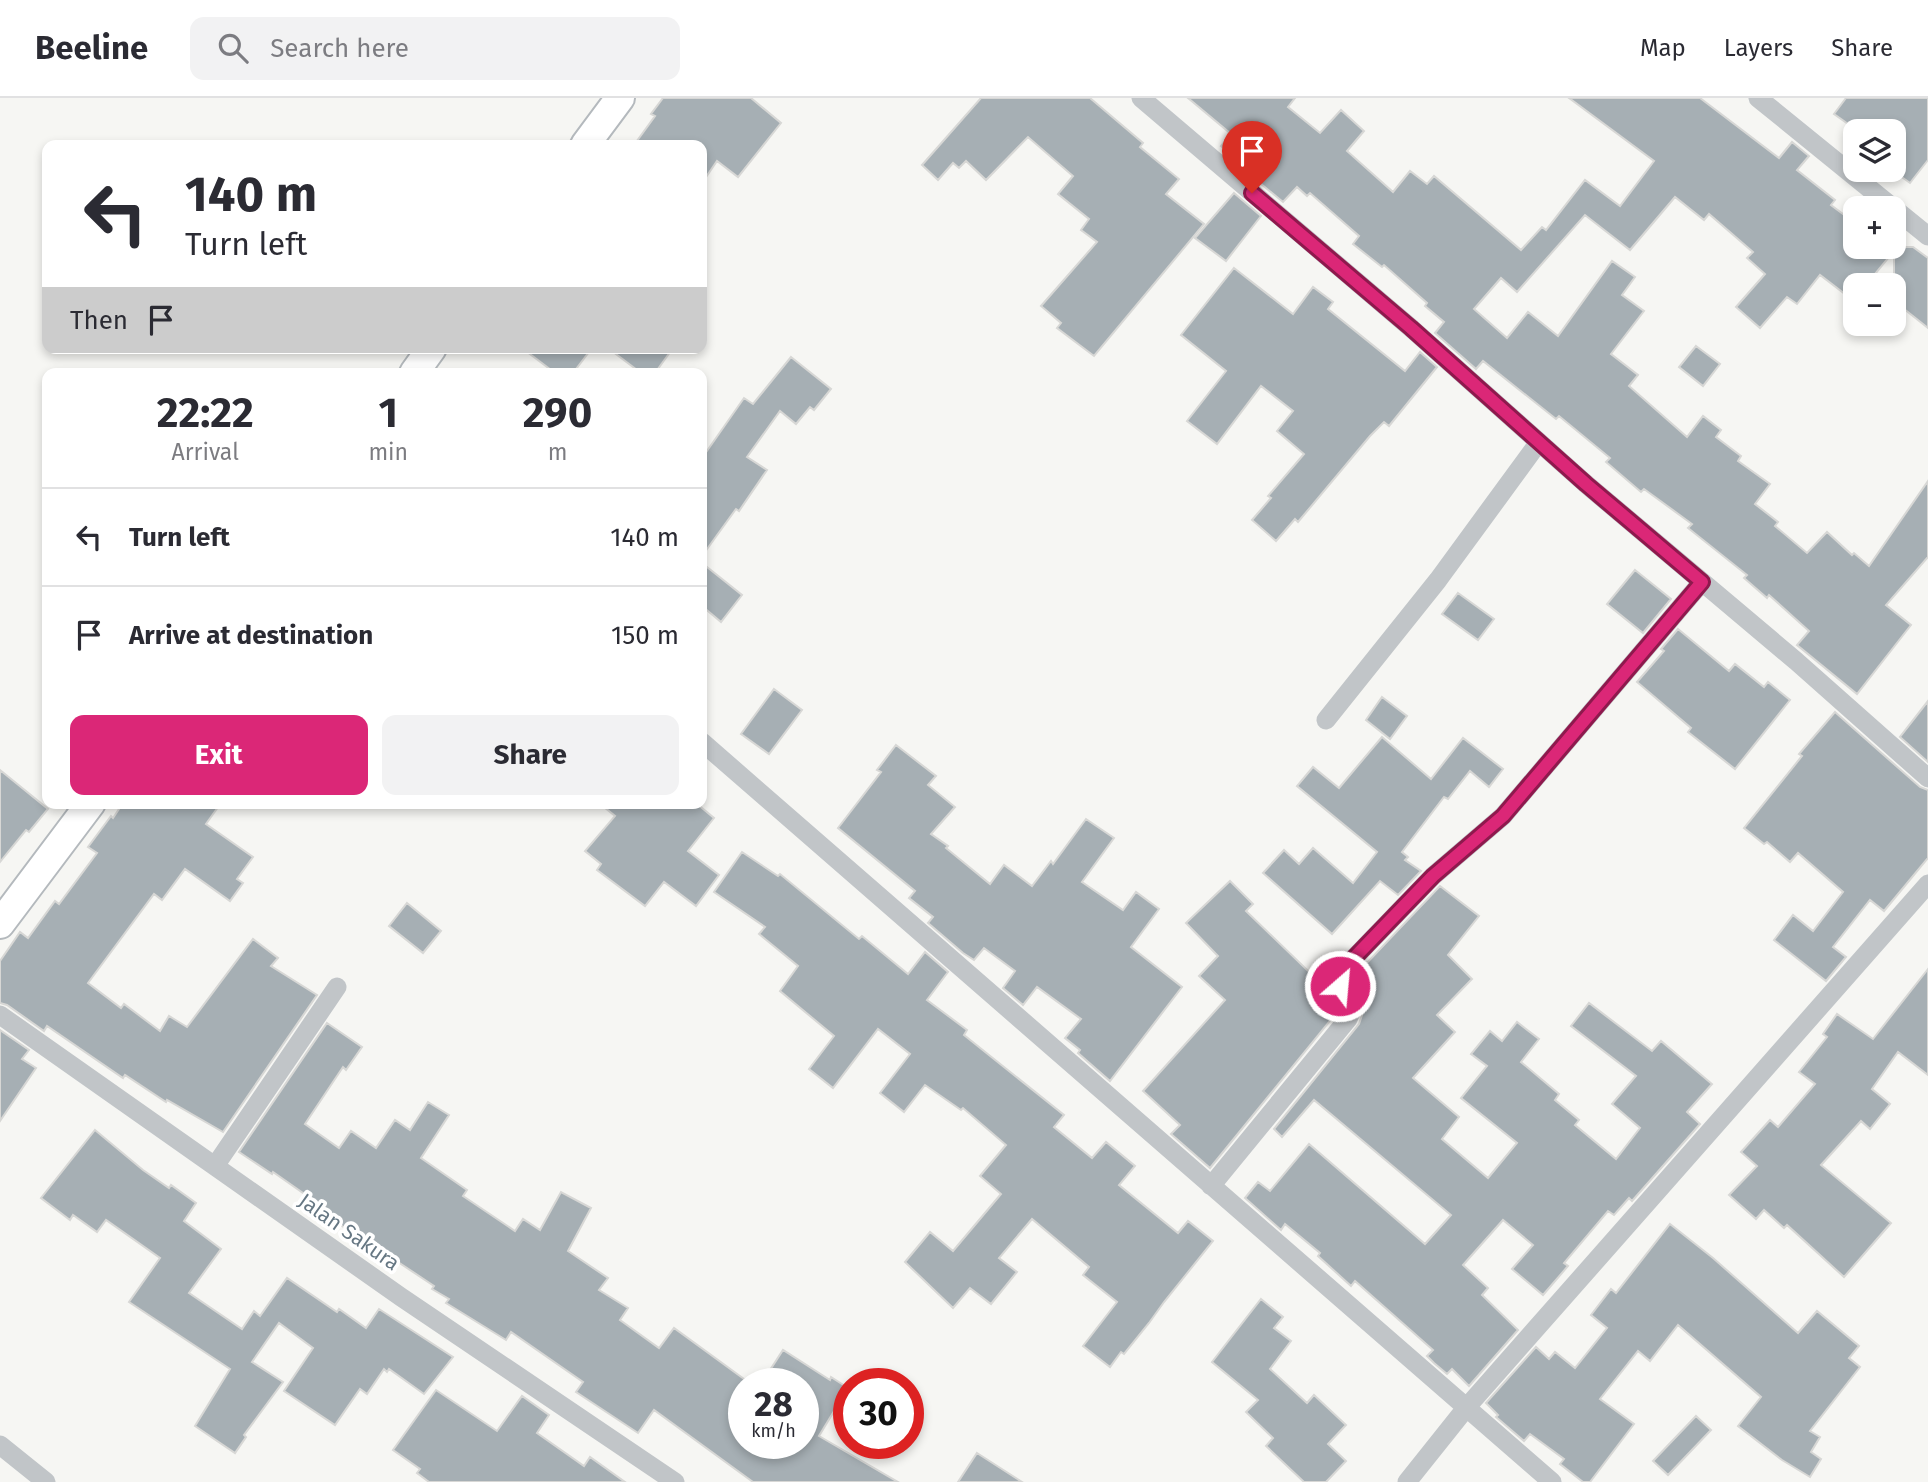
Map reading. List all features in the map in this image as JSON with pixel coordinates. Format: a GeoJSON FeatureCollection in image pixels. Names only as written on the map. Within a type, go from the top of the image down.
{"type":"FeatureCollection","features":[{"type":"Feature","properties":{"kind":"street"},"geometry":{"type":"LineString","coordinates":[[589,140],[620,98]]}},
{"type":"Feature","properties":{"kind":"street"},"geometry":{"type":"LineString","coordinates":[[1142,98],[1796,661],[1928,778]]}},
{"type":"Feature","properties":{"kind":"street"},"geometry":{"type":"LineString","coordinates":[[1758,98],[1928,236]]}},
{"type":"Feature","properties":{"kind":"street"},"geometry":{"type":"LineString","coordinates":[[1326,720],[1438,580],[1539,442]]}},
{"type":"Feature","properties":{"kind":"street"},"geometry":{"type":"LineString","coordinates":[[1211,1186],[1348,1019],[1352,1010],[1340,986],[1342,973],[1351,961],[1433,876],[1503,816],[1702,582]]}},
{"type":"Feature","properties":{"kind":"street"},"geometry":{"type":"LineString","coordinates":[[707,746],[1552,1482]]}},
{"type":"Feature","properties":{"kind":"street"},"geometry":{"type":"LineString","coordinates":[[0,924],[86,809]]}},
{"type":"Feature","properties":{"kind":"street"},"geometry":{"type":"LineString","coordinates":[[1407,1482],[1466,1408],[1928,884]]}},
{"type":"Feature","properties":{"kind":"street"},"geometry":{"type":"LineString","coordinates":[[215,1166],[337,987]]}},
{"type":"Feature","properties":{"kind":"street","name":"Jalan Sakura"},"geometry":{"type":"LineString","coordinates":[[0,1015],[401,1297],[675,1482]]}},
{"type":"Feature","properties":{"kind":"street"},"geometry":{"type":"LineString","coordinates":[[0,1445],[46,1482]]}},
{"type":"Feature","properties":{"kind":"building"},"geometry":{"type":"Polygon","coordinates":[[[663,98],[751,98],[781,123],[738,177],[717,161],[707,176],[707,140],[638,140],[655,116],[651,114],[663,98]]]}},
{"type":"Feature","properties":{"kind":"building"},"geometry":{"type":"Polygon","coordinates":[[[981,98],[1090,98],[1143,143],[1140,147],[1179,179],[1166,194],[1204,224],[1094,356],[1057,328],[1061,323],[1041,306],[1097,242],[1081,230],[1089,219],[1058,194],[1073,176],[1028,137],[986,180],[966,161],[959,168],[953,163],[938,180],[922,165],[981,98]]]}},
{"type":"Feature","properties":{"kind":"building"},"geometry":{"type":"Polygon","coordinates":[[[1188,98],[1295,98],[1288,107],[1320,133],[1341,110],[1364,131],[1347,151],[1393,192],[1410,171],[1427,184],[1434,176],[1521,250],[1542,227],[1546,230],[1585,180],[1620,206],[1654,161],[1569,98],[1700,98],[1779,158],[1792,142],[1809,156],[1797,170],[1835,200],[1831,205],[1843,214],[1843,259],[1887,259],[1876,273],[1843,273],[1843,293],[1820,275],[1797,304],[1787,297],[1760,328],[1736,307],[1765,274],[1747,258],[1753,252],[1709,214],[1704,220],[1675,197],[1630,250],[1585,215],[1517,292],[1501,278],[1474,309],[1507,338],[1528,312],[1558,336],[1612,261],[1635,277],[1622,295],[1644,311],[1611,354],[1638,375],[1629,386],[1687,437],[1703,416],[1721,430],[1716,437],[1741,456],[1738,461],[1770,484],[1755,504],[1778,522],[1775,526],[1807,553],[1827,532],[1852,555],[1854,553],[1869,566],[1928,481],[1928,557],[1886,605],[1911,625],[1857,694],[1797,645],[1809,631],[1769,595],[1767,598],[1744,578],[1747,575],[1688,528],[1692,524],[1644,489],[1641,492],[1606,462],[1610,458],[1559,416],[1556,419],[1483,361],[1476,369],[1435,333],[1444,322],[1384,265],[1382,267],[1353,244],[1359,236],[1310,193],[1307,196],[1297,187],[1283,202],[1249,174],[1252,170],[1221,146],[1231,134],[1188,98]]]}},
{"type":"Feature","properties":{"kind":"building"},"geometry":{"type":"Polygon","coordinates":[[[1846,98],[1928,98],[1928,160],[1910,183],[1906,180],[1906,119],[1843,120],[1834,114],[1846,98]]]}},
{"type":"Feature","properties":{"kind":"building"},"geometry":{"type":"Polygon","coordinates":[[[1234,193],[1261,216],[1226,261],[1195,238],[1234,193]]]}},
{"type":"Feature","properties":{"kind":"building"},"geometry":{"type":"Polygon","coordinates":[[[1906,247],[1913,247],[1928,258],[1928,328],[1906,311],[1906,273],[1894,273],[1894,259],[1906,259],[1906,247]]]}},
{"type":"Feature","properties":{"kind":"building"},"geometry":{"type":"Polygon","coordinates":[[[1234,268],[1293,314],[1313,287],[1333,302],[1328,309],[1405,371],[1420,352],[1437,367],[1389,426],[1384,422],[1370,436],[1298,522],[1295,519],[1276,541],[1252,520],[1271,498],[1268,496],[1304,454],[1277,431],[1293,411],[1261,386],[1217,444],[1187,421],[1226,371],[1181,335],[1234,268]]]}},
{"type":"Feature","properties":{"kind":"building"},"geometry":{"type":"Polygon","coordinates":[[[1696,346],[1720,364],[1703,386],[1679,367],[1696,346]]]}},
{"type":"Feature","properties":{"kind":"building"},"geometry":{"type":"Polygon","coordinates":[[[530,354],[587,354],[577,368],[548,368],[530,354]]]}},
{"type":"Feature","properties":{"kind":"building"},"geometry":{"type":"Polygon","coordinates":[[[616,354],[669,354],[659,368],[634,368],[616,354]]]}},
{"type":"Feature","properties":{"kind":"building"},"geometry":{"type":"Polygon","coordinates":[[[791,357],[831,389],[814,410],[810,407],[796,424],[780,411],[747,457],[767,470],[739,511],[736,509],[707,549],[707,451],[744,398],[753,404],[791,357]]]}},
{"type":"Feature","properties":{"kind":"building"},"geometry":{"type":"Polygon","coordinates":[[[707,567],[742,595],[721,622],[707,610],[707,567]]]}},
{"type":"Feature","properties":{"kind":"building"},"geometry":{"type":"Polygon","coordinates":[[[1635,570],[1671,599],[1643,633],[1607,604],[1635,570]]]}},
{"type":"Feature","properties":{"kind":"building"},"geometry":{"type":"Polygon","coordinates":[[[1458,593],[1494,619],[1478,640],[1442,614],[1458,593]]]}},
{"type":"Feature","properties":{"kind":"building"},"geometry":{"type":"Polygon","coordinates":[[[1678,629],[1729,671],[1735,664],[1764,687],[1768,682],[1790,700],[1735,769],[1688,732],[1691,728],[1637,682],[1664,651],[1661,649],[1678,629]]]}},
{"type":"Feature","properties":{"kind":"building"},"geometry":{"type":"Polygon","coordinates":[[[774,689],[802,710],[769,754],[741,734],[774,689]]]}},
{"type":"Feature","properties":{"kind":"building"},"geometry":{"type":"Polygon","coordinates":[[[1382,697],[1407,716],[1390,739],[1366,720],[1382,697]]]}},
{"type":"Feature","properties":{"kind":"building"},"geometry":{"type":"Polygon","coordinates":[[[1928,701],[1928,762],[1900,737],[1928,701]]]}},
{"type":"Feature","properties":{"kind":"building"},"geometry":{"type":"Polygon","coordinates":[[[1835,712],[1920,787],[1928,790],[1928,858],[1884,911],[1870,900],[1833,947],[1846,957],[1826,981],[1774,940],[1793,915],[1813,931],[1843,892],[1798,853],[1790,862],[1767,842],[1764,844],[1744,828],[1802,756],[1799,754],[1835,712]]]}},
{"type":"Feature","properties":{"kind":"building"},"geometry":{"type":"Polygon","coordinates":[[[1382,737],[1431,779],[1463,738],[1503,769],[1489,787],[1470,771],[1448,799],[1444,797],[1402,852],[1408,857],[1405,860],[1421,871],[1398,895],[1380,881],[1332,934],[1263,873],[1284,850],[1299,864],[1313,848],[1353,883],[1377,852],[1297,786],[1313,767],[1339,788],[1382,737]]]}},
{"type":"Feature","properties":{"kind":"building"},"geometry":{"type":"Polygon","coordinates":[[[896,745],[936,776],[928,785],[955,807],[931,834],[990,884],[1004,865],[1032,886],[1051,861],[1053,864],[1086,819],[1114,838],[1082,882],[1123,910],[1136,892],[1159,909],[1131,947],[1182,987],[1110,1081],[1065,1038],[1081,1019],[1037,987],[1023,1005],[1003,988],[1015,971],[984,948],[974,960],[963,953],[928,923],[933,917],[909,898],[915,891],[838,828],[881,772],[877,770],[896,745]]]}},
{"type":"Feature","properties":{"kind":"building"},"geometry":{"type":"Polygon","coordinates":[[[0,770],[42,804],[42,809],[48,809],[29,832],[26,830],[0,862],[0,770]]]}},
{"type":"Feature","properties":{"kind":"building"},"geometry":{"type":"Polygon","coordinates":[[[119,809],[217,809],[206,824],[253,857],[237,879],[243,883],[230,901],[185,869],[162,900],[154,894],[88,983],[121,1008],[124,1004],[160,1031],[169,1016],[187,1027],[253,939],[278,958],[271,966],[317,995],[223,1132],[167,1100],[166,1102],[125,1075],[123,1078],[47,1026],[44,1031],[0,1003],[0,961],[20,932],[28,938],[55,901],[59,904],[97,853],[88,847],[111,816],[113,818],[119,809]]]}},
{"type":"Feature","properties":{"kind":"building"},"geometry":{"type":"Polygon","coordinates":[[[606,809],[703,809],[714,818],[688,851],[719,875],[696,906],[664,882],[645,906],[597,870],[601,864],[585,851],[615,816],[606,809]]]}},
{"type":"Feature","properties":{"kind":"building"},"geometry":{"type":"Polygon","coordinates":[[[742,852],[778,876],[780,874],[859,939],[862,936],[908,974],[925,952],[948,972],[927,1000],[967,1030],[964,1035],[1064,1115],[1054,1127],[1092,1158],[1106,1142],[1135,1166],[1119,1185],[1178,1233],[1188,1221],[1213,1241],[1124,1354],[1121,1352],[1110,1367],[1083,1346],[1117,1302],[1083,1275],[1089,1267],[1032,1219],[999,1258],[1017,1272],[991,1304],[970,1288],[953,1308],[905,1262],[930,1232],[953,1251],[1001,1194],[980,1176],[1006,1145],[963,1108],[961,1110],[925,1085],[904,1112],[880,1093],[910,1054],[878,1029],[833,1088],[809,1069],[834,1036],[780,991],[798,966],[759,934],[765,927],[714,892],[742,852]]]}},
{"type":"Feature","properties":{"kind":"building"},"geometry":{"type":"Polygon","coordinates":[[[1230,881],[1253,904],[1246,911],[1330,992],[1338,1011],[1210,1168],[1171,1134],[1180,1125],[1143,1091],[1225,1000],[1199,976],[1218,956],[1186,923],[1230,881]]]}},
{"type":"Feature","properties":{"kind":"building"},"geometry":{"type":"Polygon","coordinates":[[[1440,886],[1479,916],[1448,955],[1472,979],[1437,1015],[1455,1032],[1413,1078],[1459,1117],[1442,1139],[1488,1178],[1517,1143],[1461,1098],[1487,1066],[1471,1054],[1490,1031],[1502,1041],[1517,1022],[1539,1039],[1521,1062],[1559,1094],[1555,1100],[1579,1120],[1575,1125],[1616,1159],[1640,1128],[1612,1104],[1636,1076],[1571,1026],[1589,1003],[1652,1051],[1661,1041],[1712,1084],[1687,1112],[1700,1124],[1632,1201],[1629,1198],[1614,1215],[1608,1211],[1564,1263],[1568,1266],[1543,1295],[1512,1269],[1533,1245],[1503,1220],[1463,1265],[1488,1288],[1482,1295],[1518,1330],[1469,1386],[1452,1369],[1447,1374],[1434,1363],[1427,1356],[1433,1350],[1355,1281],[1351,1286],[1318,1256],[1320,1253],[1285,1224],[1281,1230],[1245,1198],[1258,1182],[1270,1191],[1309,1144],[1425,1244],[1451,1215],[1314,1100],[1282,1137],[1274,1129],[1359,1024],[1364,1009],[1354,984],[1361,969],[1440,886]]]}},
{"type":"Feature","properties":{"kind":"building"},"geometry":{"type":"Polygon","coordinates":[[[407,903],[441,931],[423,953],[389,926],[407,903]]]}},
{"type":"Feature","properties":{"kind":"building"},"geometry":{"type":"Polygon","coordinates":[[[1928,969],[1928,1075],[1898,1052],[1872,1089],[1890,1104],[1870,1129],[1861,1121],[1821,1165],[1891,1223],[1844,1277],[1787,1225],[1784,1228],[1764,1210],[1756,1219],[1729,1195],[1757,1166],[1741,1152],[1770,1120],[1778,1127],[1815,1084],[1799,1072],[1827,1037],[1823,1034],[1837,1014],[1873,1039],[1928,969]]]}},
{"type":"Feature","properties":{"kind":"building"},"geometry":{"type":"Polygon","coordinates":[[[327,1023],[362,1047],[346,1070],[343,1067],[305,1124],[339,1148],[351,1131],[376,1148],[395,1120],[410,1130],[428,1102],[449,1115],[421,1158],[467,1190],[463,1196],[515,1231],[523,1219],[540,1230],[561,1192],[591,1208],[568,1251],[608,1278],[599,1290],[628,1308],[620,1320],[659,1348],[674,1328],[729,1368],[728,1459],[819,1459],[819,1436],[833,1444],[833,1459],[858,1459],[898,1482],[753,1482],[654,1410],[638,1433],[576,1392],[583,1382],[511,1332],[506,1340],[446,1303],[449,1299],[432,1289],[434,1286],[395,1260],[388,1268],[351,1244],[357,1236],[327,1216],[330,1212],[239,1152],[327,1023]]]}},
{"type":"Feature","properties":{"kind":"building"},"geometry":{"type":"Polygon","coordinates":[[[0,1030],[29,1050],[22,1059],[36,1068],[0,1121],[0,1030]]]}},
{"type":"Feature","properties":{"kind":"building"},"geometry":{"type":"Polygon","coordinates":[[[95,1130],[143,1170],[196,1203],[184,1221],[221,1249],[189,1293],[242,1329],[254,1311],[260,1316],[287,1278],[366,1328],[379,1309],[453,1357],[424,1394],[389,1369],[387,1372],[384,1369],[367,1394],[360,1389],[335,1425],[284,1391],[313,1348],[279,1323],[252,1362],[283,1382],[244,1435],[246,1437],[235,1453],[195,1426],[230,1369],[129,1302],[160,1258],[106,1220],[97,1232],[73,1215],[70,1220],[41,1198],[95,1130]]]}},
{"type":"Feature","properties":{"kind":"building"},"geometry":{"type":"Polygon","coordinates":[[[1670,1224],[1798,1333],[1817,1311],[1859,1346],[1849,1358],[1860,1367],[1810,1431],[1820,1437],[1811,1452],[1821,1459],[1810,1477],[1782,1460],[1738,1426],[1761,1397],[1678,1325],[1650,1361],[1638,1351],[1600,1399],[1634,1424],[1590,1482],[1583,1482],[1560,1464],[1564,1459],[1530,1434],[1524,1441],[1496,1417],[1498,1415],[1486,1403],[1536,1347],[1549,1359],[1555,1352],[1575,1368],[1607,1328],[1591,1315],[1611,1289],[1616,1293],[1670,1224]]]}},
{"type":"Feature","properties":{"kind":"building"},"geometry":{"type":"Polygon","coordinates":[[[1261,1299],[1283,1317],[1274,1328],[1291,1341],[1270,1369],[1307,1403],[1314,1395],[1346,1425],[1328,1444],[1346,1461],[1326,1482],[1304,1482],[1266,1446],[1273,1438],[1246,1412],[1258,1400],[1212,1362],[1261,1299]]]}},
{"type":"Feature","properties":{"kind":"building"},"geometry":{"type":"Polygon","coordinates":[[[783,1350],[811,1368],[771,1368],[783,1350]]]}},
{"type":"Feature","properties":{"kind":"building"},"geometry":{"type":"Polygon","coordinates":[[[819,1373],[830,1380],[831,1377],[833,1378],[833,1413],[819,1436],[819,1373]]]}},
{"type":"Feature","properties":{"kind":"building"},"geometry":{"type":"Polygon","coordinates":[[[436,1390],[497,1431],[522,1396],[549,1415],[537,1433],[584,1466],[590,1457],[625,1482],[429,1482],[417,1473],[420,1469],[393,1450],[436,1390]]]}},
{"type":"Feature","properties":{"kind":"building"},"geometry":{"type":"Polygon","coordinates":[[[1696,1416],[1711,1430],[1668,1475],[1653,1461],[1696,1416]]]}},
{"type":"Feature","properties":{"kind":"building"},"geometry":{"type":"Polygon","coordinates":[[[977,1453],[1022,1482],[958,1482],[977,1453]]]}},
{"type":"Feature","properties":{"kind":"route"},"geometry":{"type":"LineString","coordinates":[[1252,193],[1702,582],[1503,816],[1433,876],[1351,961],[1342,973],[1340,986]]}}]}
